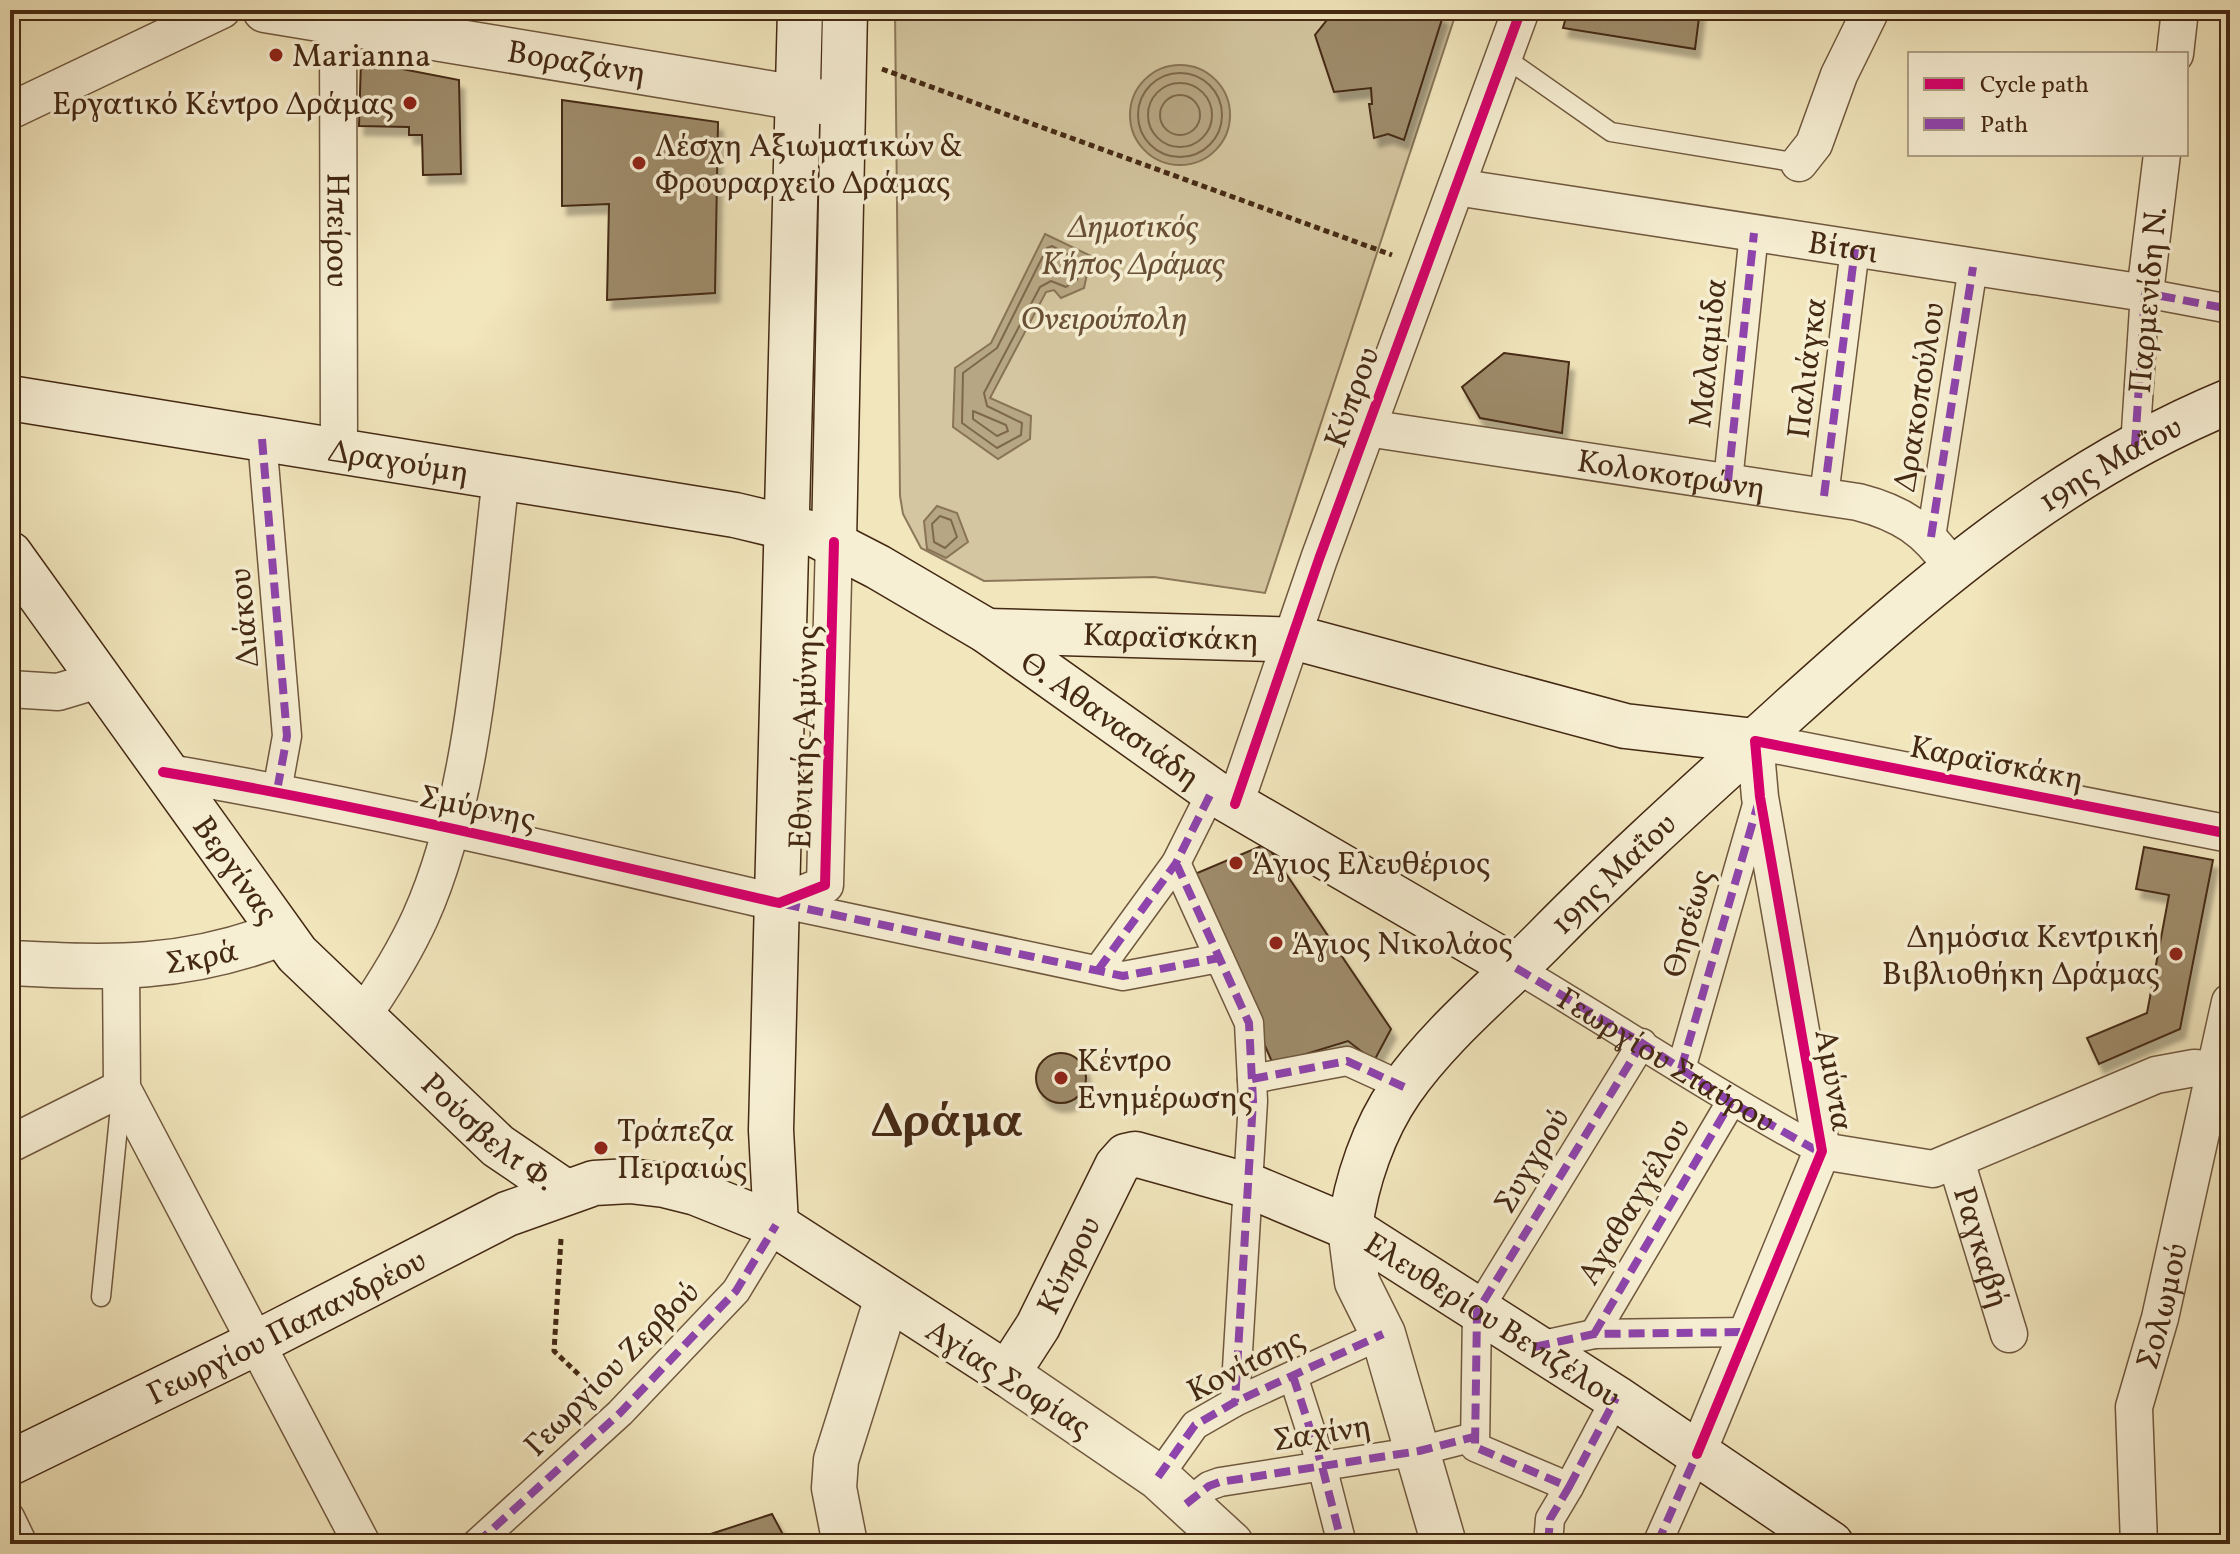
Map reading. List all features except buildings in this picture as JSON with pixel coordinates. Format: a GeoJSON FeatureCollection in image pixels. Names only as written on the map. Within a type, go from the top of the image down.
{"type":"FeatureCollection","features":[{"type":"Feature","properties":{"kind":"main road","name":"Βοραζάνη"},"geometry":{"type":"LineString","coordinates":[[265,10],[338,16],[843,105]]}},
{"type":"Feature","properties":{"kind":"main road","name":"Εθνικής Αμύνης"},"geometry":{"type":"LineString","coordinates":[[776,1225],[771,1130],[800,10]]}},
{"type":"Feature","properties":{"kind":"main road","name":"Εθνικής Αμύνης"},"geometry":{"type":"LineString","coordinates":[[834,542],[845,10]]}},
{"type":"Feature","properties":{"kind":"main road","name":"Δραγούμη"},"geometry":{"type":"LineString","coordinates":[[10,398],[789,525]]}},
{"type":"Feature","properties":{"kind":"main road","name":"19ης Μαΐου"},"geometry":{"type":"LineString","coordinates":[[1444,1544],[1383,1334],[1357,1282],[1350,1228],[1360,1179],[1381,1126],[1404,1087],[1430,1054],[1516,968],[1647,839],[1755,741],[1941,552],[2135,446],[2230,401]]}},
{"type":"Feature","properties":{"kind":"main road","name":"Καραϊσκάκη"},"geometry":{"type":"LineString","coordinates":[[789,525],[834,542],[987,631],[1291,639],[1352,651],[1609,722],[1755,741]]}},
{"type":"Feature","properties":{"kind":"main road","name":"Βεργίνας"},"geometry":{"type":"LineString","coordinates":[[10,554],[280,934],[362,1017]]}},
{"type":"Feature","properties":{"kind":"main road","name":"Θ. Αθανασιάδη"},"geometry":{"type":"LineString","coordinates":[[987,631],[1223,797]]}},
{"type":"Feature","properties":{"kind":"main road","name":"Γεωργίου Σταύρου"},"geometry":{"type":"LineString","coordinates":[[1223,797],[1516,968]]}},
{"type":"Feature","properties":{"kind":"main road","name":"Σκρά"},"geometry":{"type":"LineString","coordinates":[[10,963],[121,968],[199,959],[280,934]]}},
{"type":"Feature","properties":{"kind":"main road","name":"Ρούσβελτ Φ."},"geometry":{"type":"LineString","coordinates":[[362,1017],[498,1146],[564,1191],[594,1183],[630,1181],[664,1185],[696,1193],[776,1225]]}},
{"type":"Feature","properties":{"kind":"main road","name":"Ελευθερίου Βενιζέλου"},"geometry":{"type":"LineString","coordinates":[[1128,1155],[1158,1158],[1250,1186],[1350,1228],[1616,1398],[1831,1544]]}},
{"type":"Feature","properties":{"kind":"main road","name":"Κύπρου"},"geometry":{"type":"LineString","coordinates":[[1007,1374],[1038,1326],[1117,1166],[1128,1155]]}},
{"type":"Feature","properties":{"kind":"main road","name":"Γεωργίου Παπανδρέου"},"geometry":{"type":"LineString","coordinates":[[10,1463],[258,1342],[507,1214],[564,1191]]}},
{"type":"Feature","properties":{"kind":"main road","name":"Αγίας Σοφίας"},"geometry":{"type":"LineString","coordinates":[[776,1225],[1007,1374],[1172,1491],[1224,1542]]}},
{"type":"Feature","properties":{"kind":"main road"},"geometry":{"type":"LineString","coordinates":[[845,1544],[834,1488],[836,1460],[887,1298]]}},
{"type":"Feature","properties":{"kind":"street"},"geometry":{"type":"LineString","coordinates":[[10,111],[222,10]]}},
{"type":"Feature","properties":{"kind":"street","name":"Κύπρου"},"geometry":{"type":"LineString","coordinates":[[1223,797],[1291,639],[1521,10]]}},
{"type":"Feature","properties":{"kind":"street"},"geometry":{"type":"LineString","coordinates":[[1799,163],[1814,144],[1839,75],[1871,10]]}},
{"type":"Feature","properties":{"kind":"street"},"geometry":{"type":"LineString","coordinates":[[2175,52],[2180,10]]}},
{"type":"Feature","properties":{"kind":"street","name":"Ηπείρου"},"geometry":{"type":"LineString","coordinates":[[338,16],[339,451]]}},
{"type":"Feature","properties":{"kind":"street","name":"Παρμενίδη N."},"geometry":{"type":"LineString","coordinates":[[2135,446],[2145,293],[2162,156]]}},
{"type":"Feature","properties":{"kind":"street","name":"Βίτσι"},"geometry":{"type":"LineString","coordinates":[[1456,187],[2145,293],[2230,309]]}},
{"type":"Feature","properties":{"kind":"street","name":"Μαλαμίδα"},"geometry":{"type":"LineString","coordinates":[[1728,481],[1754,233]]}},
{"type":"Feature","properties":{"kind":"street","name":"Παλιάγκα"},"geometry":{"type":"LineString","coordinates":[[1824,496],[1855,249]]}},
{"type":"Feature","properties":{"kind":"street","name":"Δρακοπούλου"},"geometry":{"type":"LineString","coordinates":[[1941,552],[1973,267]]}},
{"type":"Feature","properties":{"kind":"street","name":"Κολοκοτρώνη"},"geometry":{"type":"LineString","coordinates":[[1367,428],[1824,496],[1893,512],[1941,552]]}},
{"type":"Feature","properties":{"kind":"street","name":"Διάκου"},"geometry":{"type":"LineString","coordinates":[[262,439],[287,736],[277,791]]}},
{"type":"Feature","properties":{"kind":"street"},"geometry":{"type":"LineString","coordinates":[[362,1017],[395,968],[422,915],[450,827],[466,756],[501,478]]}},
{"type":"Feature","properties":{"kind":"street","name":"Εθνικής Αμύνης"},"geometry":{"type":"LineString","coordinates":[[779,903],[825,885],[834,542]]}},
{"type":"Feature","properties":{"kind":"street"},"geometry":{"type":"LineString","coordinates":[[10,689],[58,692],[98,680]]}},
{"type":"Feature","properties":{"kind":"street","name":"Αμύντα"},"geometry":{"type":"LineString","coordinates":[[1657,1544],[1822,1151],[1760,797],[1755,741]]}},
{"type":"Feature","properties":{"kind":"street","name":"Καραϊσκάκη"},"geometry":{"type":"LineString","coordinates":[[1755,741],[2230,834]]}},
{"type":"Feature","properties":{"kind":"street","name":"Σμύρνης"},"geometry":{"type":"LineString","coordinates":[[163,772],[277,791],[450,827],[779,903],[1123,976],[1219,958]]}},
{"type":"Feature","properties":{"kind":"street"},"geometry":{"type":"LineString","coordinates":[[1098,970],[1223,797]]}},
{"type":"Feature","properties":{"kind":"street","name":"Θησέως"},"geometry":{"type":"LineString","coordinates":[[1681,1069],[1760,797]]}},
{"type":"Feature","properties":{"kind":"street"},"geometry":{"type":"LineString","coordinates":[[1176,863],[1249,1023],[1252,1079],[1250,1186],[1235,1402]]}},
{"type":"Feature","properties":{"kind":"street"},"geometry":{"type":"LineString","coordinates":[[121,968],[122,1088],[362,1544]]}},
{"type":"Feature","properties":{"kind":"street","name":"Γεωργίου Σταύρου"},"geometry":{"type":"LineString","coordinates":[[1516,968],[1642,1043],[1731,1102],[1822,1151],[1921,1170],[1956,1161],[2156,1075],[2182,1069],[2223,1070]]}},
{"type":"Feature","properties":{"kind":"street","name":"Σολωμού"},"geometry":{"type":"LineString","coordinates":[[2139,1544],[2134,1407],[2160,1318],[2223,1070],[2230,1002]]}},
{"type":"Feature","properties":{"kind":"street","name":"Συγγρού"},"geometry":{"type":"LineString","coordinates":[[1477,1312],[1642,1043]]}},
{"type":"Feature","properties":{"kind":"street"},"geometry":{"type":"LineString","coordinates":[[1252,1079],[1347,1061],[1404,1087]]}},
{"type":"Feature","properties":{"kind":"street"},"geometry":{"type":"LineString","coordinates":[[10,1144],[122,1088]]}},
{"type":"Feature","properties":{"kind":"street","name":"Αγαθαγγέλου"},"geometry":{"type":"LineString","coordinates":[[1594,1334],[1731,1102]]}},
{"type":"Feature","properties":{"kind":"street","name":"Ραγκαβή"},"geometry":{"type":"LineString","coordinates":[[1956,1161],[2009,1334]]}},
{"type":"Feature","properties":{"kind":"street","name":"Γεωργίου Ζερβού"},"geometry":{"type":"LineString","coordinates":[[476,1544],[620,1413],[736,1291],[776,1225]]}},
{"type":"Feature","properties":{"kind":"street"},"geometry":{"type":"LineString","coordinates":[[1477,1312],[1475,1447],[1569,1487]]}},
{"type":"Feature","properties":{"kind":"street"},"geometry":{"type":"LineString","coordinates":[[1534,1347],[1594,1334],[1747,1332]]}},
{"type":"Feature","properties":{"kind":"street","name":"Κονίτσης"},"geometry":{"type":"LineString","coordinates":[[1172,1491],[1195,1425],[1235,1402],[1383,1334]]}},
{"type":"Feature","properties":{"kind":"street"},"geometry":{"type":"LineString","coordinates":[[1293,1376],[1322,1466],[1342,1544]]}},
{"type":"Feature","properties":{"kind":"street"},"geometry":{"type":"LineString","coordinates":[[1548,1544],[1550,1519],[1616,1398]]}},
{"type":"Feature","properties":{"kind":"street","name":"Σαχίνη"},"geometry":{"type":"LineString","coordinates":[[1172,1491],[1419,1451],[1474,1437]]}},
{"type":"Feature","properties":{"kind":"street"},"geometry":{"type":"LineString","coordinates":[[10,1517],[23,1544]]}},
{"type":"Feature","properties":{"kind":"lane"},"geometry":{"type":"LineString","coordinates":[[1504,57],[1611,132],[1799,163]]}},
{"type":"Feature","properties":{"kind":"lane"},"geometry":{"type":"LineString","coordinates":[[101,1297],[122,1088]]}},
{"type":"Feature","properties":{"kind":"path"},"geometry":{"type":"LineString","coordinates":[[844,55],[1426,267]]}},
{"type":"Feature","properties":{"kind":"path"},"geometry":{"type":"LineString","coordinates":[[564,1191],[554,1351],[620,1413]]}},
{"type":"Feature","properties":{"kind":"green space","name":"Δημοτικός Κήπος Δράμας"},"geometry":{"type":"Polygon","coordinates":[[[895,10],[1457,10],[1265,593],[1154,577],[984,581],[921,548],[903,514],[900,496],[895,10]]]}},
{"type":"Feature","properties":{"kind":"water"},"geometry":{"type":"Polygon","coordinates":[[[1180,65],[1199,69],[1216,79],[1226,96],[1230,115],[1226,134],[1216,151],[1199,161],[1180,165],[1161,161],[1144,151],[1134,134],[1130,115],[1134,96],[1144,79],[1161,69],[1180,65]]]}},
{"type":"Feature","properties":{"kind":"water","name":"Δημοτικός Κήπος Δράμας"},"geometry":{"type":"Polygon","coordinates":[[[1045,234],[1091,256],[1084,288],[1061,298],[1054,290],[1046,292],[990,398],[1031,416],[1030,439],[998,459],[953,427],[955,368],[991,343],[1045,234]]]}},
{"type":"Feature","properties":{"kind":"water"},"geometry":{"type":"Polygon","coordinates":[[[937,506],[957,513],[968,542],[946,558],[927,549],[924,521],[937,506]]]}},
{"type":"Feature","properties":{"kind":"marked path"},"geometry":{"type":"LineString","coordinates":[[1728,481],[1754,233]]}},
{"type":"Feature","properties":{"kind":"marked path"},"geometry":{"type":"LineString","coordinates":[[1824,496],[1855,249]]}},
{"type":"Feature","properties":{"kind":"marked path"},"geometry":{"type":"LineString","coordinates":[[1931,537],[1973,267]]}},
{"type":"Feature","properties":{"kind":"marked path"},"geometry":{"type":"LineString","coordinates":[[2135,446],[2145,293],[2230,309]]}},
{"type":"Feature","properties":{"kind":"marked path"},"geometry":{"type":"LineString","coordinates":[[262,439],[287,736],[277,791]]}},
{"type":"Feature","properties":{"kind":"marked path"},"geometry":{"type":"LineString","coordinates":[[1098,970],[1176,863],[1212,791]]}},
{"type":"Feature","properties":{"kind":"marked path"},"geometry":{"type":"LineString","coordinates":[[1681,1069],[1758,804]]}},
{"type":"Feature","properties":{"kind":"marked path"},"geometry":{"type":"LineString","coordinates":[[1176,863],[1249,1023],[1253,1101],[1235,1402]]}},
{"type":"Feature","properties":{"kind":"marked path"},"geometry":{"type":"LineString","coordinates":[[784,904],[1123,976],[1219,958]]}},
{"type":"Feature","properties":{"kind":"marked path"},"geometry":{"type":"LineString","coordinates":[[1516,968],[1642,1043],[1731,1102],[1821,1153]]}},
{"type":"Feature","properties":{"kind":"marked path"},"geometry":{"type":"LineString","coordinates":[[1548,1544],[1550,1519],[1569,1487],[1475,1447],[1477,1312],[1642,1043]]}},
{"type":"Feature","properties":{"kind":"marked path"},"geometry":{"type":"LineString","coordinates":[[1252,1079],[1347,1061],[1404,1087]]}},
{"type":"Feature","properties":{"kind":"marked path"},"geometry":{"type":"LineString","coordinates":[[1594,1334],[1731,1102]]}},
{"type":"Feature","properties":{"kind":"marked path"},"geometry":{"type":"LineString","coordinates":[[476,1544],[620,1413],[736,1291],[776,1225]]}},
{"type":"Feature","properties":{"kind":"marked path"},"geometry":{"type":"LineString","coordinates":[[1534,1347],[1594,1334],[1747,1332]]}},
{"type":"Feature","properties":{"kind":"marked path"},"geometry":{"type":"LineString","coordinates":[[1158,1477],[1195,1425],[1235,1402],[1383,1334]]}},
{"type":"Feature","properties":{"kind":"marked path"},"geometry":{"type":"LineString","coordinates":[[1293,1376],[1322,1466],[1342,1544]]}},
{"type":"Feature","properties":{"kind":"marked path"},"geometry":{"type":"LineString","coordinates":[[1569,1487],[1616,1398]]}},
{"type":"Feature","properties":{"kind":"marked path"},"geometry":{"type":"LineString","coordinates":[[1186,1504],[1209,1486],[1220,1482],[1419,1451],[1474,1437]]}},
{"type":"Feature","properties":{"kind":"marked path"},"geometry":{"type":"LineString","coordinates":[[1657,1544],[1699,1449]]}},
{"type":"Feature","properties":{"kind":"marked path"},"geometry":{"type":"LineString","coordinates":[[10,1517],[23,1544]]}},
{"type":"Feature","properties":{"kind":"cycle path"},"geometry":{"type":"LineString","coordinates":[[1235,804],[1319,559],[1521,10]]}},
{"type":"Feature","properties":{"kind":"cycle path"},"geometry":{"type":"LineString","coordinates":[[163,772],[396,816],[779,903],[825,885],[834,542]]}},
{"type":"Feature","properties":{"kind":"cycle path"},"geometry":{"type":"LineString","coordinates":[[1697,1454],[1822,1151],[1760,797],[1755,741],[2230,834]]}},
{"type":"Feature","properties":{"kind":"place","name":"Marianna"},"geometry":{"type":"Point","coordinates":[276,55]}},
{"type":"Feature","properties":{"kind":"place","name":"Εργατικό Κέντρο Δράμας"},"geometry":{"type":"Point","coordinates":[410,103]}},
{"type":"Feature","properties":{"kind":"place","name":"Λέσχη Αξιωματικών & Φρουραρχείο Δράμας"},"geometry":{"type":"Point","coordinates":[639,163]}},
{"type":"Feature","properties":{"kind":"place","name":"Άγιος Ελευθέριος"},"geometry":{"type":"Point","coordinates":[1236,863]}},
{"type":"Feature","properties":{"kind":"place","name":"Άγιος Νικολάος"},"geometry":{"type":"Point","coordinates":[1276,943]}},
{"type":"Feature","properties":{"kind":"place","name":"Δημόσια Κεντρική Βιβλιοθήκη Δράμας"},"geometry":{"type":"Point","coordinates":[2176,954]}},
{"type":"Feature","properties":{"kind":"place","name":"Κέντρο Ενημέρωσης"},"geometry":{"type":"Point","coordinates":[1061,1078]}},
{"type":"Feature","properties":{"kind":"place","name":"Τράπεζα Πειραιώς"},"geometry":{"type":"Point","coordinates":[601,1148]}},
{"type":"Feature","properties":{"kind":"district","name":"Δράμα"},"geometry":{"type":"Point","coordinates":[947,1119]}},
{"type":"Feature","properties":{"kind":"park label","name":"Ονειρούπολη"},"geometry":{"type":"Point","coordinates":[1104,318]}}]}
